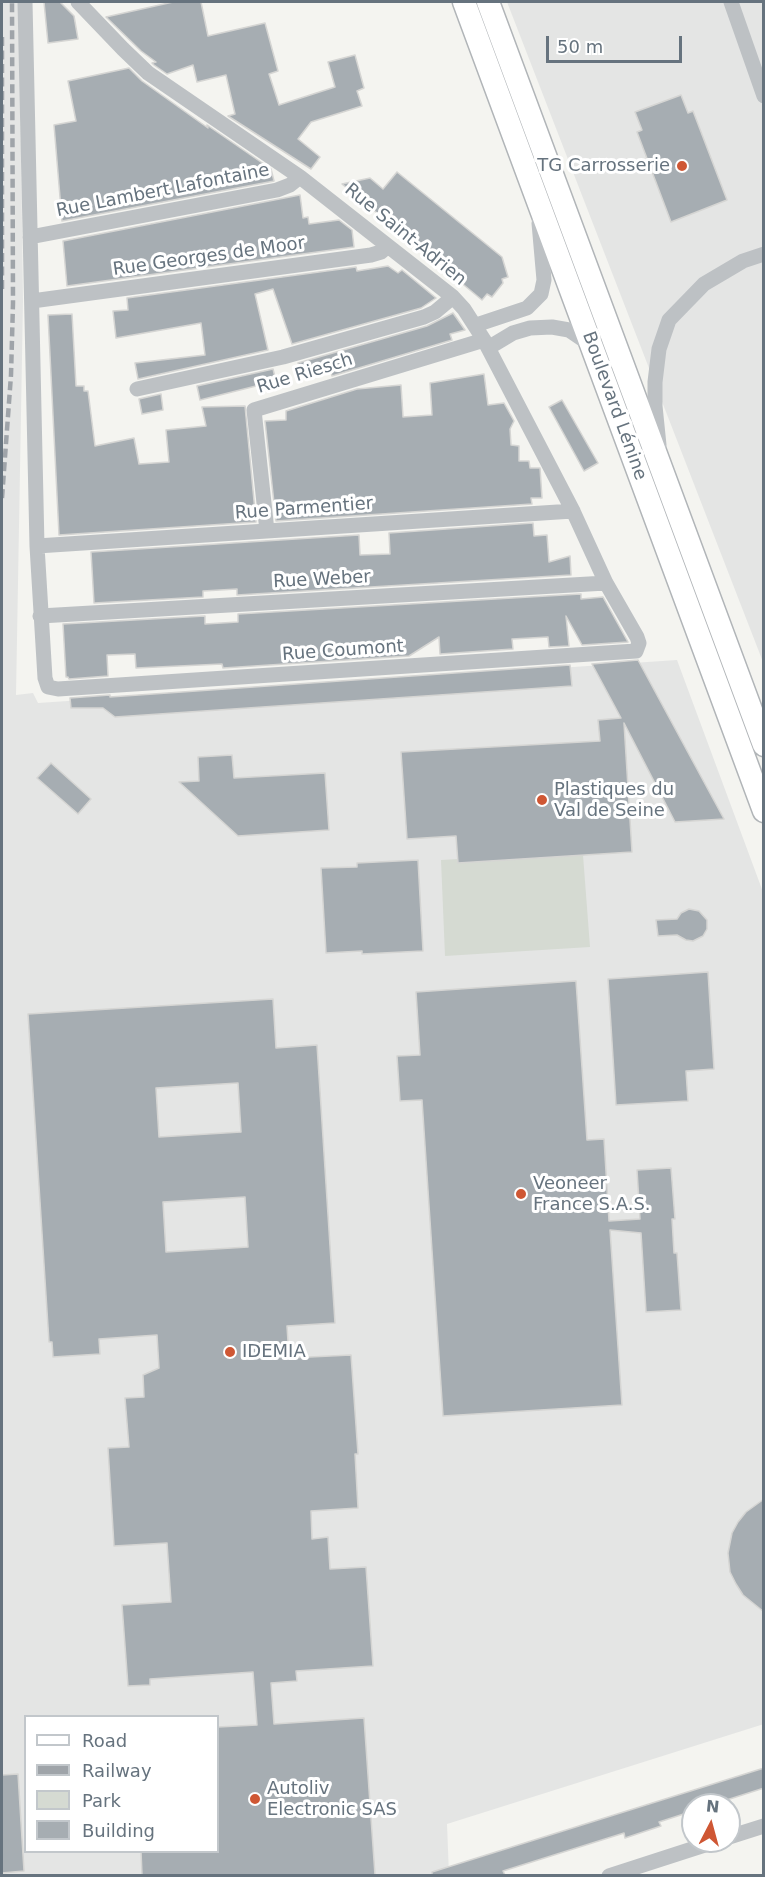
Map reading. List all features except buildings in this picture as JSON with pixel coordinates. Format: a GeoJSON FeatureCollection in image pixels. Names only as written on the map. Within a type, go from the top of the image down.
{"type":"FeatureCollection","features":[{"type":"Feature","properties":{"kind":"main road","name":"Boulevard Lénine"},"geometry":{"type":"LineString","coordinates":[[464,2],[764,811]]}},
{"type":"Feature","properties":{"kind":"main road","name":"Boulevard Lénine"},"geometry":{"type":"LineString","coordinates":[[488,2],[764,745]]}},
{"type":"Feature","properties":{"kind":"street"},"geometry":{"type":"LineString","coordinates":[[25,2],[40,616]]}},
{"type":"Feature","properties":{"kind":"street","name":"Rue Saint-Adrien"},"geometry":{"type":"LineString","coordinates":[[78,2],[148,73],[300,177],[453,297],[476,325],[573,511],[606,582],[637,637],[638,648]]}},
{"type":"Feature","properties":{"kind":"street"},"geometry":{"type":"LineString","coordinates":[[732,2],[764,96]]}},
{"type":"Feature","properties":{"kind":"street","name":"Rue Lambert Lafontaine"},"geometry":{"type":"LineString","coordinates":[[30,237],[277,190],[290,185],[300,177]]}},
{"type":"Feature","properties":{"kind":"street"},"geometry":{"type":"LineString","coordinates":[[476,325],[527,308],[541,294],[544,270],[537,202]]}},
{"type":"Feature","properties":{"kind":"street","name":"Rue Georges de Moor"},"geometry":{"type":"LineString","coordinates":[[32,301],[370,255],[381,252],[388,246]]}},
{"type":"Feature","properties":{"kind":"street"},"geometry":{"type":"LineString","coordinates":[[662,469],[655,406],[655,382],[659,349],[669,320],[704,284],[743,261],[764,254]]}},
{"type":"Feature","properties":{"kind":"street"},"geometry":{"type":"LineString","coordinates":[[137,388],[283,357],[424,317],[435,312],[453,297]]}},
{"type":"Feature","properties":{"kind":"street"},"geometry":{"type":"LineString","coordinates":[[486,344],[530,328],[552,327],[568,330],[591,345]]}},
{"type":"Feature","properties":{"kind":"street","name":"Rue Riesch"},"geometry":{"type":"LineString","coordinates":[[267,531],[254,410],[486,344]]}},
{"type":"Feature","properties":{"kind":"street","name":"Rue Parmentier"},"geometry":{"type":"LineString","coordinates":[[37,546],[573,511]]}},
{"type":"Feature","properties":{"kind":"street","name":"Rue Weber"},"geometry":{"type":"LineString","coordinates":[[40,616],[606,582]]}},
{"type":"Feature","properties":{"kind":"street","name":"Rue Coumont"},"geometry":{"type":"LineString","coordinates":[[40,616],[45,678],[48,687],[58,689],[632,652],[638,648]]}},
{"type":"Feature","properties":{"kind":"street"},"geometry":{"type":"LineString","coordinates":[[741,1833],[764,1826]]}},
{"type":"Feature","properties":{"kind":"street"},"geometry":{"type":"LineString","coordinates":[[609,1875],[681,1852]]}},
{"type":"Feature","properties":{"kind":"shaded area"},"geometry":{"type":"Polygon","coordinates":[[[2,2],[18,2],[20,74],[23,301],[16,695],[33,693],[38,703],[677,660],[763,892],[764,1724],[447,1824],[449,1875],[2,1876],[2,2]]]}},
{"type":"Feature","properties":{"kind":"shaded area"},"geometry":{"type":"Polygon","coordinates":[[[507,2],[763,2],[763,662],[507,2]]]}},
{"type":"Feature","properties":{"kind":"green space"},"geometry":{"type":"Polygon","coordinates":[[[583,855],[590,947],[445,956],[441,860],[458,859],[458,863],[583,855]]]}},
{"type":"Feature","properties":{"kind":"railway"},"geometry":{"type":"LineString","coordinates":[[2,498],[11,375],[13,303],[12,2]]}},
{"type":"Feature","properties":{"kind":"railway"},"geometry":{"type":"LineString","coordinates":[[2,37],[2,289]]}},
{"type":"Feature","properties":{"kind":"place","name":"TG Carrosserie"},"geometry":{"type":"Point","coordinates":[682,166]}},
{"type":"Feature","properties":{"kind":"place","name":"Plastiques du Val de Seine"},"geometry":{"type":"Point","coordinates":[542,800]}},
{"type":"Feature","properties":{"kind":"place","name":"Veoneer France S.A.S."},"geometry":{"type":"Point","coordinates":[521,1194]}},
{"type":"Feature","properties":{"kind":"place","name":"IDEMIA"},"geometry":{"type":"Point","coordinates":[230,1352]}},
{"type":"Feature","properties":{"kind":"place","name":"Autoliv Electronic SAS"},"geometry":{"type":"Point","coordinates":[255,1799]}}]}
